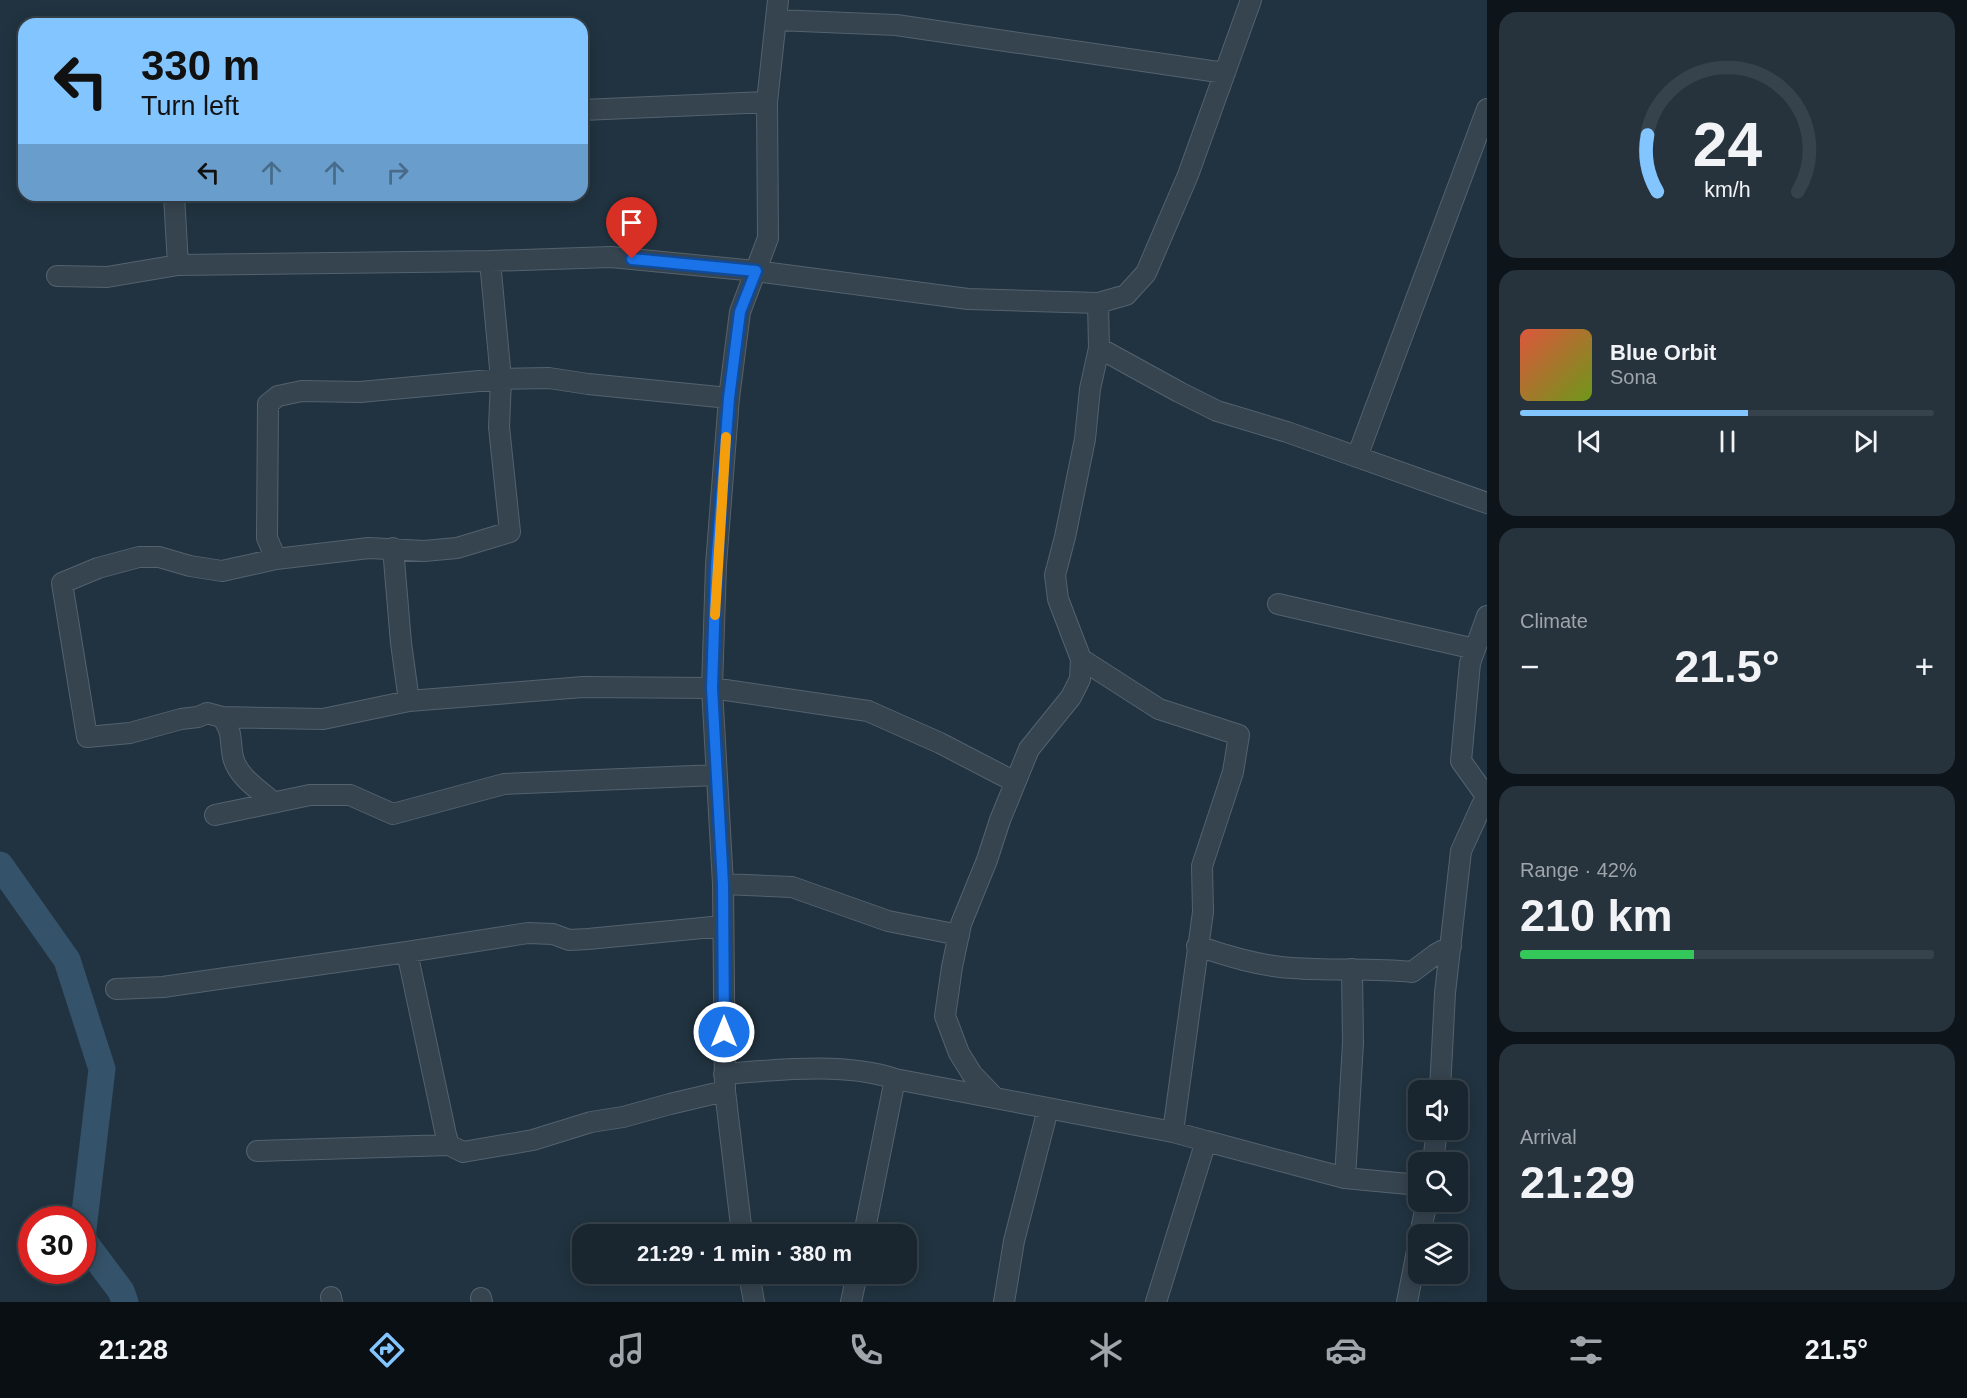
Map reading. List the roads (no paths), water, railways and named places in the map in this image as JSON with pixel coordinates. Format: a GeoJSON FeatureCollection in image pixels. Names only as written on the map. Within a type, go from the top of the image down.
{"type":"FeatureCollection","features":[{"type":"Feature","properties":{"kind":"street"},"geometry":{"type":"LineString","coordinates":[[741,1224],[725,1083],[723,884],[712,688],[716,566],[729,398],[740,312],[768,238],[766,102],[778,0]]}},
{"type":"Feature","properties":{"kind":"street"},"geometry":{"type":"LineString","coordinates":[[57,276],[107,277],[178,265],[611,257],[756,271],[968,299],[1098,303],[1126,295],[1146,273],[1188,175],[1251,0]]}},
{"type":"Feature","properties":{"kind":"street"},"geometry":{"type":"LineString","coordinates":[[777,20],[896,25],[1225,73]]}},
{"type":"Feature","properties":{"kind":"street"},"geometry":{"type":"LineString","coordinates":[[588,110],[766,102]]}},
{"type":"Feature","properties":{"kind":"street"},"geometry":{"type":"LineString","coordinates":[[1357,457],[1487,109]]}},
{"type":"Feature","properties":{"kind":"street"},"geometry":{"type":"LineString","coordinates":[[174,201],[178,265]]}},
{"type":"Feature","properties":{"kind":"street"},"geometry":{"type":"LineString","coordinates":[[490,261],[501,379],[500,427],[510,532],[457,548],[424,551],[369,548],[276,559],[222,572],[190,566],[159,556],[139,557],[98,568],[62,583],[87,737],[130,733],[207,713],[222,717],[323,719],[409,701],[583,687],[712,688],[868,711],[940,743],[1016,782]]}},
{"type":"Feature","properties":{"kind":"street"},"geometry":{"type":"LineString","coordinates":[[995,1098],[978,1081],[959,1053],[945,1016],[961,924],[987,860],[1000,820],[1029,749],[1071,697],[1080,679],[1081,659],[1058,599],[1055,574],[1085,439],[1090,389],[1099,348],[1098,303]]}},
{"type":"Feature","properties":{"kind":"street"},"geometry":{"type":"LineString","coordinates":[[1099,348],[1217,411],[1287,432],[1487,503]]}},
{"type":"Feature","properties":{"kind":"street"},"geometry":{"type":"LineString","coordinates":[[276,559],[267,538],[268,404],[278,396],[302,391],[360,392],[501,379],[549,378],[729,398]]}},
{"type":"Feature","properties":{"kind":"street"},"geometry":{"type":"LineString","coordinates":[[393,548],[400,643],[409,701]]}},
{"type":"Feature","properties":{"kind":"street"},"geometry":{"type":"LineString","coordinates":[[1278,604],[1475,649]]}},
{"type":"Feature","properties":{"kind":"street"},"geometry":{"type":"LineString","coordinates":[[1441,1080],[1445,993],[1461,851],[1486,796],[1461,761],[1470,663],[1487,616]]}},
{"type":"Feature","properties":{"kind":"street"},"geometry":{"type":"LineString","coordinates":[[1081,659],[1159,710],[1239,735],[1233,772],[1202,866],[1203,912],[1173,1132]]}},
{"type":"Feature","properties":{"kind":"street"},"geometry":{"type":"LineString","coordinates":[[222,717],[230,729],[233,759],[244,777],[273,802]]}},
{"type":"Feature","properties":{"kind":"street"},"geometry":{"type":"LineString","coordinates":[[215,815],[310,795],[350,795],[393,814],[504,784],[717,776]]}},
{"type":"Feature","properties":{"kind":"street"},"geometry":{"type":"LineString","coordinates":[[723,884],[792,887],[888,921],[959,935]]}},
{"type":"Feature","properties":{"kind":"street"},"geometry":{"type":"LineString","coordinates":[[116,989],[163,987],[528,933],[553,934],[569,939],[588,939],[723,926]]}},
{"type":"Feature","properties":{"kind":"street"},"geometry":{"type":"LineString","coordinates":[[1197,946],[1238,960],[1291,968],[1412,972],[1451,946]]}},
{"type":"Feature","properties":{"kind":"street"},"geometry":{"type":"LineString","coordinates":[[407,952],[450,1145]]}},
{"type":"Feature","properties":{"kind":"street"},"geometry":{"type":"LineString","coordinates":[[1345,1178],[1353,1043],[1352,969]]}},
{"type":"Feature","properties":{"kind":"street"},"geometry":{"type":"LineString","coordinates":[[257,1151],[450,1145],[463,1152],[533,1140],[591,1122],[623,1117],[670,1104],[725,1083],[812,1068],[880,1075],[895,1080],[1173,1132],[1345,1178],[1408,1184]]}},
{"type":"Feature","properties":{"kind":"street"},"geometry":{"type":"LineString","coordinates":[[866,1224],[895,1080]]}},
{"type":"Feature","properties":{"kind":"street"},"geometry":{"type":"LineString","coordinates":[[1004,1302],[1014,1241],[1048,1109]]}},
{"type":"Feature","properties":{"kind":"street"},"geometry":{"type":"LineString","coordinates":[[1156,1302],[1206,1141]]}},
{"type":"Feature","properties":{"kind":"street"},"geometry":{"type":"LineString","coordinates":[[751,1284],[754,1302]]}},
{"type":"Feature","properties":{"kind":"street"},"geometry":{"type":"LineString","coordinates":[[851,1302],[854,1284]]}},
{"type":"Feature","properties":{"kind":"street"},"geometry":{"type":"LineString","coordinates":[[1407,1302],[1411,1284]]}},
{"type":"Feature","properties":{"kind":"waterway"},"geometry":{"type":"LineString","coordinates":[[0,865],[67,960],[102,1069],[86,1206]]}},
{"type":"Feature","properties":{"kind":"waterway"},"geometry":{"type":"LineString","coordinates":[[96,1258],[121,1291],[125,1302]]}}]}
